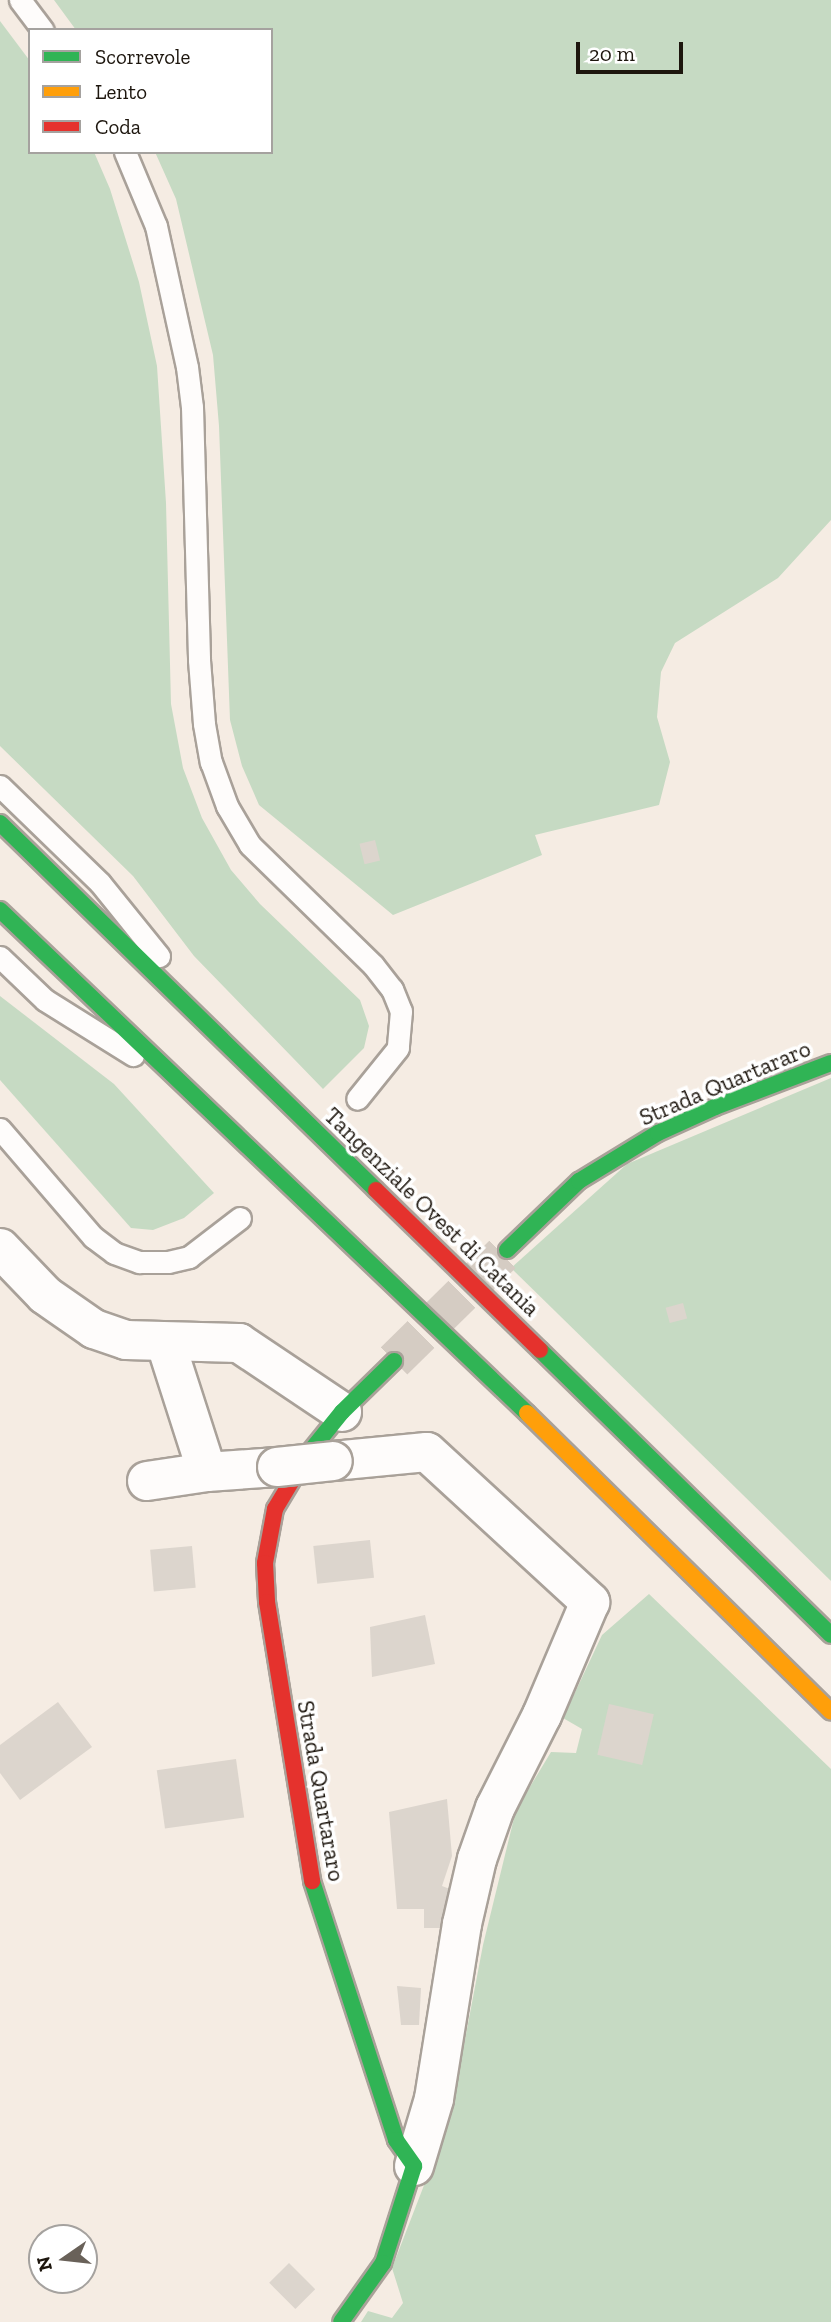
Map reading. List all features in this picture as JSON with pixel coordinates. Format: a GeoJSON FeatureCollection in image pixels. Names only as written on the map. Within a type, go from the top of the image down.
{"type":"FeatureCollection","features":[{"type":"Feature","properties":{"kind":"main road","name":"Tangenziale Ovest di Catania"},"geometry":{"type":"LineString","coordinates":[[0,823],[831,1635]]}},
{"type":"Feature","properties":{"kind":"main road"},"geometry":{"type":"LineString","coordinates":[[0,910],[467,1354],[831,1712]]}},
{"type":"Feature","properties":{"kind":"main road","name":"Strada Quartararo"},"geometry":{"type":"LineString","coordinates":[[507,1250],[579,1181],[639,1144],[715,1107],[831,1063]]}},
{"type":"Feature","properties":{"kind":"main road","name":"Strada Quartararo"},"geometry":{"type":"LineString","coordinates":[[394,1361],[342,1412],[298,1466],[275,1509],[265,1563],[267,1602],[310,1876],[396,2140],[414,2166]]}},
{"type":"Feature","properties":{"kind":"main road"},"geometry":{"type":"LineString","coordinates":[[341,2322],[383,2263],[414,2166]]}},
{"type":"Feature","properties":{"kind":"street"},"geometry":{"type":"LineString","coordinates":[[0,1248],[45,1296],[94,1329],[126,1340],[166,1344],[239,1343],[342,1412]]}},
{"type":"Feature","properties":{"kind":"street"},"geometry":{"type":"LineString","coordinates":[[166,1344],[207,1472]]}},
{"type":"Feature","properties":{"kind":"street"},"geometry":{"type":"LineString","coordinates":[[147,1481],[207,1472],[427,1452],[590,1602],[542,1715],[495,1808],[478,1858],[462,1924],[434,2099],[414,2166]]}},
{"type":"Feature","properties":{"kind":"lane"},"geometry":{"type":"LineString","coordinates":[[20,0],[41,28]]}},
{"type":"Feature","properties":{"kind":"lane"},"geometry":{"type":"LineString","coordinates":[[126,154],[156,226],[187,366],[192,407],[200,660],[204,724],[211,762],[227,806],[250,845],[373,964],[392,989],[401,1011],[398,1048],[357,1099]]}},
{"type":"Feature","properties":{"kind":"lane"},"geometry":{"type":"LineString","coordinates":[[0,786],[100,883],[244,1061]]}},
{"type":"Feature","properties":{"kind":"lane"},"geometry":{"type":"LineString","coordinates":[[0,957],[45,1000],[190,1091]]}},
{"type":"Feature","properties":{"kind":"lane"},"geometry":{"type":"LineString","coordinates":[[0,1129],[93,1237],[114,1252],[139,1262],[168,1262],[189,1257],[240,1218]]}},
{"type":"Feature","properties":{"kind":"green space"},"geometry":{"type":"Polygon","coordinates":[[[54,0],[831,0],[831,520],[778,578],[675,643],[661,672],[657,717],[670,762],[659,805],[535,835],[542,855],[393,915],[259,805],[242,766],[230,720],[219,426],[213,355],[176,199],[156,154],[273,154],[273,28],[75,28],[54,0]]]}},
{"type":"Feature","properties":{"kind":"green space"},"geometry":{"type":"Polygon","coordinates":[[[0,21],[28,58],[28,154],[95,154],[110,189],[139,282],[157,366],[166,503],[171,704],[183,768],[202,818],[231,870],[260,904],[360,1000],[369,1026],[364,1048],[323,1089],[194,956],[133,876],[0,746],[0,21]]]}},
{"type":"Feature","properties":{"kind":"green space"},"geometry":{"type":"Polygon","coordinates":[[[0,996],[114,1084],[214,1193],[184,1218],[153,1230],[131,1228],[0,1080],[0,996]]]}},
{"type":"Feature","properties":{"kind":"green space"},"geometry":{"type":"Polygon","coordinates":[[[831,1078],[831,1581],[511,1268],[627,1164],[831,1078]]]}},
{"type":"Feature","properties":{"kind":"green space"},"geometry":{"type":"Polygon","coordinates":[[[649,1594],[831,1769],[831,2322],[361,2322],[368,2311],[392,2318],[403,2303],[392,2268],[450,2118],[483,1945],[516,1810],[551,1752],[576,1753],[582,1729],[563,1718],[602,1635],[649,1594]]]}},
{"type":"Feature","properties":{"kind":"building"},"geometry":{"type":"Polygon","coordinates":[[[375,840],[380,860],[365,864],[359,844],[375,840]]]}},
{"type":"Feature","properties":{"kind":"building"},"geometry":{"type":"Polygon","coordinates":[[[683,1303],[687,1318],[670,1323],[666,1308],[683,1303]]]}},
{"type":"Feature","properties":{"kind":"building"},"geometry":{"type":"Polygon","coordinates":[[[370,1540],[374,1578],[317,1584],[313,1546],[370,1540]]]}},
{"type":"Feature","properties":{"kind":"building"},"geometry":{"type":"Polygon","coordinates":[[[192,1546],[196,1588],[154,1592],[150,1550],[192,1546]]]}},
{"type":"Feature","properties":{"kind":"building"},"geometry":{"type":"Polygon","coordinates":[[[425,1615],[435,1664],[372,1677],[370,1627],[425,1615]]]}},
{"type":"Feature","properties":{"kind":"building"},"geometry":{"type":"Polygon","coordinates":[[[58,1702],[92,1747],[20,1800],[0,1773],[0,1745],[58,1702]]]}},
{"type":"Feature","properties":{"kind":"building"},"geometry":{"type":"Polygon","coordinates":[[[609,1704],[654,1714],[642,1765],[597,1755],[609,1704]]]}},
{"type":"Feature","properties":{"kind":"building"},"geometry":{"type":"Polygon","coordinates":[[[236,1759],[244,1817],[165,1829],[157,1770],[236,1759]]]}},
{"type":"Feature","properties":{"kind":"building"},"geometry":{"type":"Polygon","coordinates":[[[447,1799],[452,1856],[442,1886],[455,1891],[440,1928],[424,1928],[424,1909],[397,1909],[389,1812],[447,1799]]]}},
{"type":"Feature","properties":{"kind":"building"},"geometry":{"type":"Polygon","coordinates":[[[397,1986],[421,1988],[419,2025],[401,2025],[397,1986]]]}},
{"type":"Feature","properties":{"kind":"building"},"geometry":{"type":"Polygon","coordinates":[[[289,2263],[315,2289],[295,2309],[269,2283],[289,2263]]]}},
{"type":"Feature","properties":{"kind":"tunnel"},"geometry":{"type":"LineString","coordinates":[[394,1361],[507,1250]]}},
{"type":"Feature","properties":{"kind":"traffic: fast"},"geometry":{"type":"LineString","coordinates":[[0,823],[376,1190]]}},
{"type":"Feature","properties":{"kind":"traffic: fast"},"geometry":{"type":"LineString","coordinates":[[0,910],[527,1413]]}},
{"type":"Feature","properties":{"kind":"traffic: fast"},"geometry":{"type":"LineString","coordinates":[[507,1250],[579,1181],[658,1133],[715,1107],[831,1063]]}},
{"type":"Feature","properties":{"kind":"traffic: fast"},"geometry":{"type":"LineString","coordinates":[[540,1350],[831,1635]]}},
{"type":"Feature","properties":{"kind":"traffic: fast"},"geometry":{"type":"LineString","coordinates":[[308,1454],[342,1412],[394,1361]]}},
{"type":"Feature","properties":{"kind":"traffic: fast"},"geometry":{"type":"LineString","coordinates":[[312,1881],[396,2140],[414,2166],[383,2263],[341,2322]]}},
{"type":"Feature","properties":{"kind":"traffic: slow"},"geometry":{"type":"LineString","coordinates":[[527,1413],[831,1712]]}},
{"type":"Feature","properties":{"kind":"traffic: jam"},"geometry":{"type":"LineString","coordinates":[[376,1190],[540,1350]]}},
{"type":"Feature","properties":{"kind":"traffic: jam"},"geometry":{"type":"LineString","coordinates":[[308,1454],[275,1509],[265,1563],[267,1602],[312,1881]]}}]}
